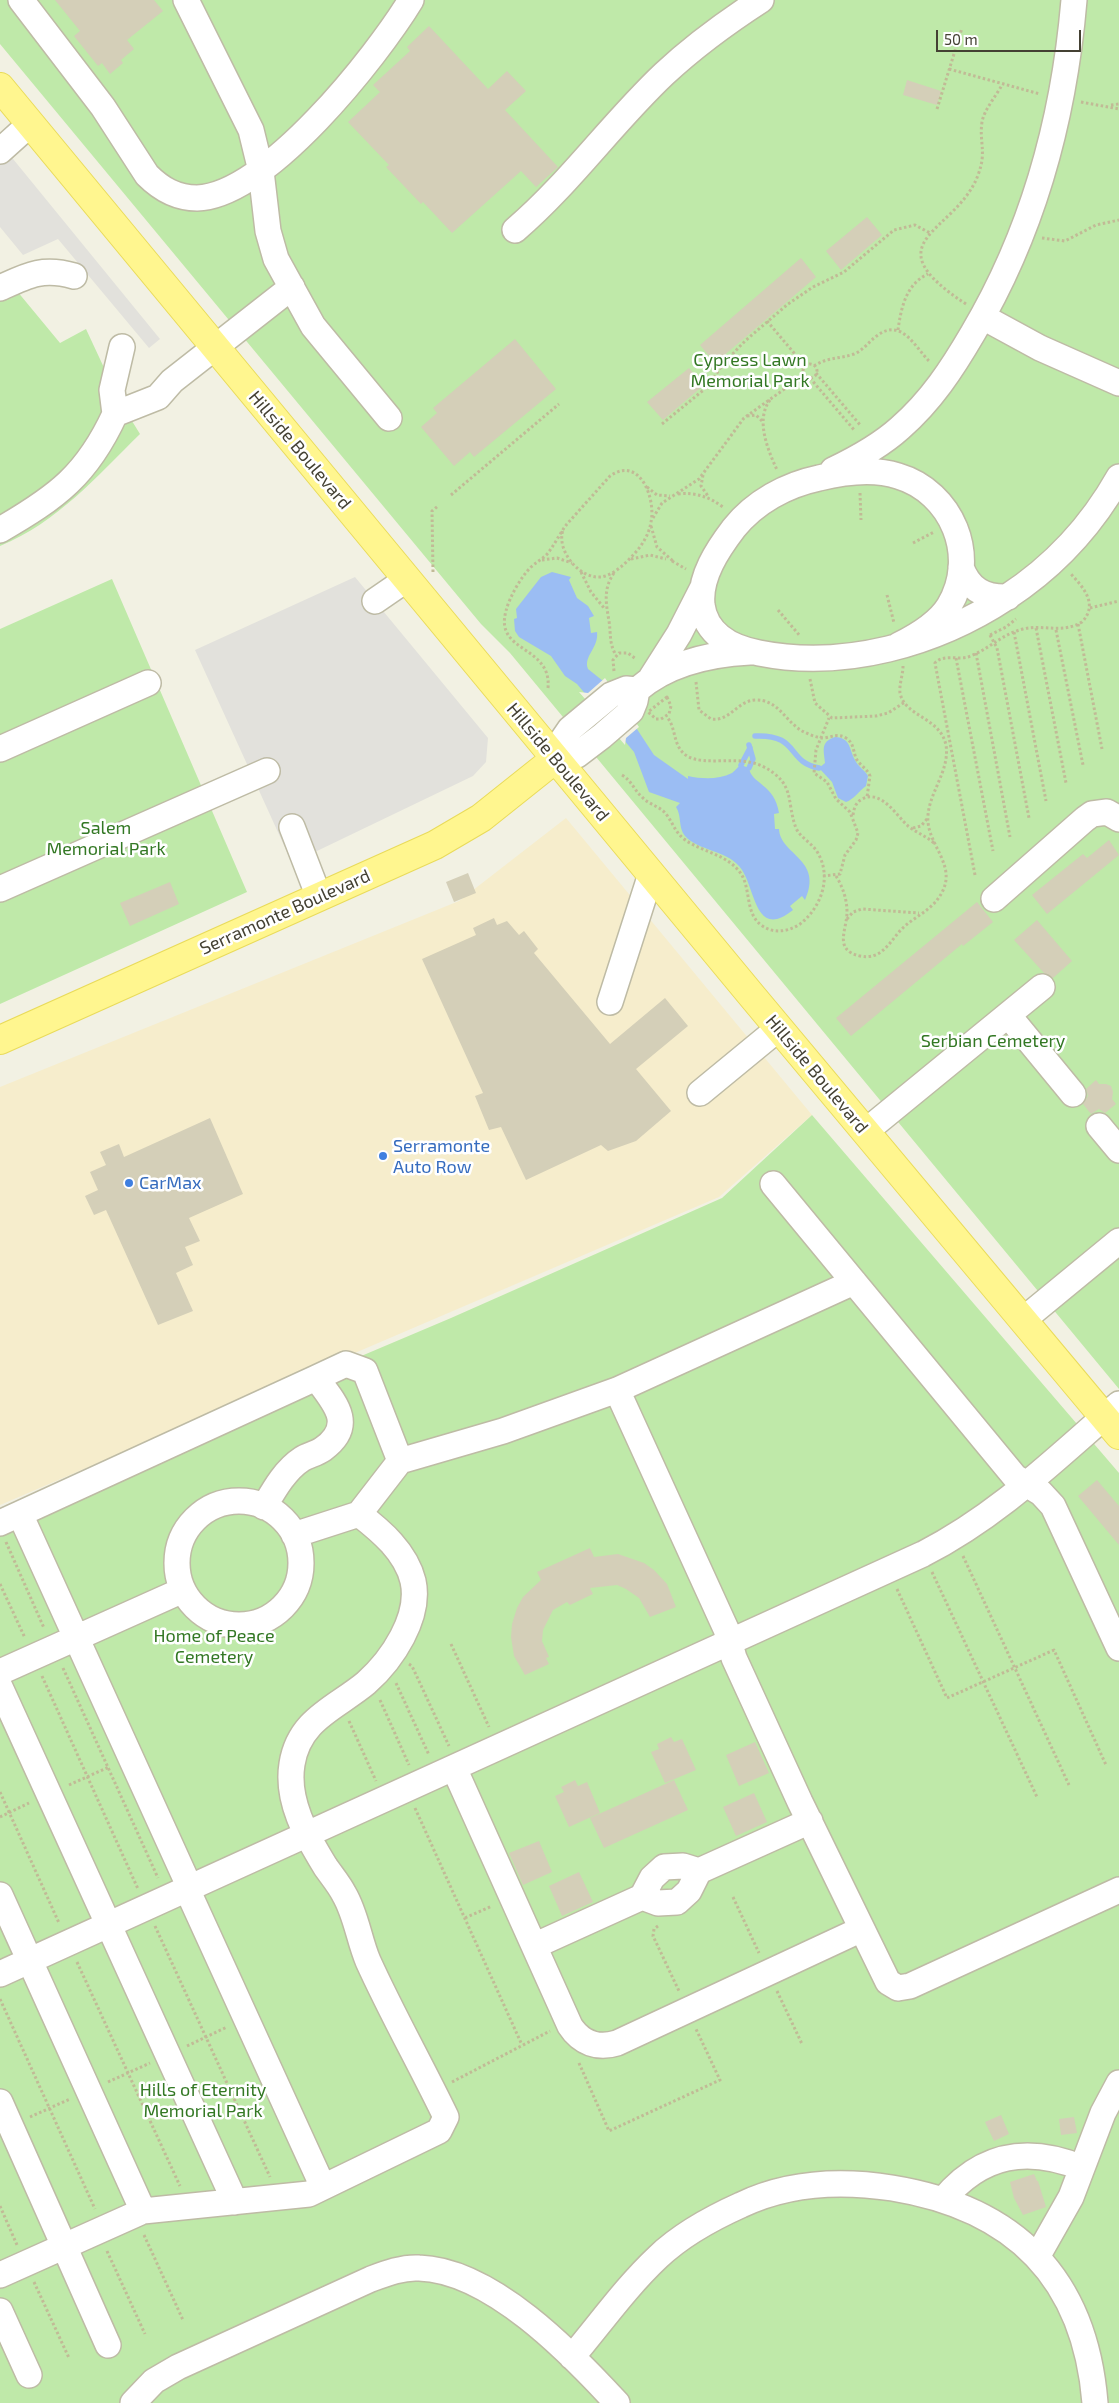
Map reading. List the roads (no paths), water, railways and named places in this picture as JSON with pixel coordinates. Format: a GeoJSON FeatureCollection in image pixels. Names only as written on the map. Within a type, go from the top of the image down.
{"type":"FeatureCollection","features":[{"type":"Feature","properties":{"kind":"main road","name":"Hillside Boulevard"},"geometry":{"type":"LineString","coordinates":[[0,88],[650,874],[1023,1320],[1114,1418]]}},
{"type":"Feature","properties":{"kind":"main road","name":"Serramonte Boulevard"},"geometry":{"type":"LineString","coordinates":[[0,1040],[416,854],[464,829],[489,812],[555,759]]}},
{"type":"Feature","properties":{"kind":"street"},"geometry":{"type":"LineString","coordinates":[[22,0],[103,107],[147,175],[164,190],[187,197],[207,196],[234,186],[261,171],[282,154],[341,93],[379,48],[411,0]]}},
{"type":"Feature","properties":{"kind":"street"},"geometry":{"type":"LineString","coordinates":[[186,0],[251,130],[261,171],[271,244],[276,259],[313,326],[389,418]]}},
{"type":"Feature","properties":{"kind":"street"},"geometry":{"type":"LineString","coordinates":[[515,230],[555,194],[664,74],[715,31],[761,0]]}},
{"type":"Feature","properties":{"kind":"street"},"geometry":{"type":"LineString","coordinates":[[750,652],[705,658],[632,688],[611,695],[563,736],[555,759],[577,755],[627,714],[632,688],[679,634],[719,549],[740,521],[762,503],[795,485],[846,464],[899,429],[924,405],[947,376],[1006,274],[1023,233],[1044,171],[1062,98],[1074,0]]}},
{"type":"Feature","properties":{"kind":"street"},"geometry":{"type":"LineString","coordinates":[[0,151],[30,124]]}},
{"type":"Feature","properties":{"kind":"street"},"geometry":{"type":"LineString","coordinates":[[0,288],[39,272],[56,271],[74,276]]}},
{"type":"Feature","properties":{"kind":"street"},"geometry":{"type":"LineString","coordinates":[[115,414],[158,397],[172,382],[292,286]]}},
{"type":"Feature","properties":{"kind":"street"},"geometry":{"type":"LineString","coordinates":[[983,316],[1040,348],[1119,383]]}},
{"type":"Feature","properties":{"kind":"street"},"geometry":{"type":"LineString","coordinates":[[0,530],[38,507],[73,480],[89,462],[115,414],[112,390],[122,347]]}},
{"type":"Feature","properties":{"kind":"street"},"geometry":{"type":"LineString","coordinates":[[899,429],[898,454],[911,480]]}},
{"type":"Feature","properties":{"kind":"street"},"geometry":{"type":"LineString","coordinates":[[795,485],[859,472],[885,473],[911,480],[935,497],[953,522],[958,536],[961,567],[956,591],[949,606],[940,618],[920,634],[899,646]]}},
{"type":"Feature","properties":{"kind":"street"},"geometry":{"type":"LineString","coordinates":[[704,583],[702,608],[711,628],[728,643],[750,652],[787,658],[823,658],[862,654],[899,646],[946,630],[1008,597],[1056,557],[1089,522],[1119,477]]}},
{"type":"Feature","properties":{"kind":"street"},"geometry":{"type":"LineString","coordinates":[[961,567],[970,584],[977,591],[996,598],[1008,597]]}},
{"type":"Feature","properties":{"kind":"street"},"geometry":{"type":"LineString","coordinates":[[375,601],[407,579]]}},
{"type":"Feature","properties":{"kind":"street"},"geometry":{"type":"LineString","coordinates":[[0,749],[148,683]]}},
{"type":"Feature","properties":{"kind":"street"},"geometry":{"type":"LineString","coordinates":[[0,890],[267,771]]}},
{"type":"Feature","properties":{"kind":"street"},"geometry":{"type":"LineString","coordinates":[[994,899],[1085,819],[1100,812],[1107,812],[1119,819]]}},
{"type":"Feature","properties":{"kind":"street"},"geometry":{"type":"LineString","coordinates":[[292,827],[319,897]]}},
{"type":"Feature","properties":{"kind":"street"},"geometry":{"type":"LineString","coordinates":[[610,1002],[650,874]]}},
{"type":"Feature","properties":{"kind":"street"},"geometry":{"type":"LineString","coordinates":[[866,1131],[1042,988]]}},
{"type":"Feature","properties":{"kind":"street"},"geometry":{"type":"LineString","coordinates":[[1008,1015],[1073,1094]]}},
{"type":"Feature","properties":{"kind":"street"},"geometry":{"type":"LineString","coordinates":[[700,1093],[779,1028]]}},
{"type":"Feature","properties":{"kind":"street"},"geometry":{"type":"LineString","coordinates":[[1099,1126],[1119,1150]]}},
{"type":"Feature","properties":{"kind":"street"},"geometry":{"type":"LineString","coordinates":[[773,1184],[1015,1477],[1048,1499],[1056,1510],[1119,1648]]}},
{"type":"Feature","properties":{"kind":"street"},"geometry":{"type":"LineString","coordinates":[[1023,1320],[1119,1241]]}},
{"type":"Feature","properties":{"kind":"street"},"geometry":{"type":"LineString","coordinates":[[294,1535],[359,1514],[400,1461],[503,1431],[616,1390],[854,1282]]}},
{"type":"Feature","properties":{"kind":"street"},"geometry":{"type":"LineString","coordinates":[[323,2187],[76,1638],[8,1525],[346,1364],[366,1371],[400,1461]]}},
{"type":"Feature","properties":{"kind":"street"},"geometry":{"type":"LineString","coordinates":[[264,1507],[289,1470],[302,1458],[321,1450],[334,1439],[339,1430],[340,1419],[337,1405],[316,1378]]}},
{"type":"Feature","properties":{"kind":"street"},"geometry":{"type":"LineString","coordinates":[[616,1390],[726,1629],[734,1658],[884,1977],[893,1985],[904,1988],[1119,1890]]}},
{"type":"Feature","properties":{"kind":"street"},"geometry":{"type":"LineString","coordinates":[[0,1974],[308,1835],[446,1761],[730,1643],[923,1554],[991,1513],[1114,1418]]}},
{"type":"Feature","properties":{"kind":"street"},"geometry":{"type":"LineString","coordinates":[[250,1502],[264,1507],[281,1518],[294,1535],[301,1562],[295,1589],[288,1602],[265,1620],[251,1624],[223,1623],[200,1611],[183,1590],[178,1572],[178,1552],[188,1527],[198,1517],[222,1504],[250,1502]]}},
{"type":"Feature","properties":{"kind":"street"},"geometry":{"type":"LineString","coordinates":[[0,2276],[139,2212],[304,2195],[435,2134],[442,2127],[446,2117],[369,1962],[344,1893],[324,1864],[292,1800],[292,1762],[306,1731],[316,1719],[382,1665],[409,1621],[413,1581],[395,1546],[359,1514]]}},
{"type":"Feature","properties":{"kind":"street"},"geometry":{"type":"LineString","coordinates":[[0,1672],[183,1590]]}},
{"type":"Feature","properties":{"kind":"street"},"geometry":{"type":"LineString","coordinates":[[0,1687],[235,2202]]}},
{"type":"Feature","properties":{"kind":"street"},"geometry":{"type":"LineString","coordinates":[[446,1761],[512,1897],[568,2022],[575,2033],[586,2042],[600,2046],[611,2045],[862,1929]]}},
{"type":"Feature","properties":{"kind":"street"},"geometry":{"type":"LineString","coordinates":[[642,1897],[658,1903],[677,1902],[689,1891],[699,1871],[810,1821]]}},
{"type":"Feature","properties":{"kind":"street"},"geometry":{"type":"LineString","coordinates":[[534,1946],[642,1897],[652,1878],[664,1867],[683,1866],[699,1871]]}},
{"type":"Feature","properties":{"kind":"street"},"geometry":{"type":"LineString","coordinates":[[0,1895],[88,2090],[139,2212]]}},
{"type":"Feature","properties":{"kind":"street"},"geometry":{"type":"LineString","coordinates":[[1037,2257],[1064,2212],[1103,2114],[1119,2083]]}},
{"type":"Feature","properties":{"kind":"street"},"geometry":{"type":"LineString","coordinates":[[0,2102],[65,2246],[74,2267],[72,2269],[108,2345]]}},
{"type":"Feature","properties":{"kind":"street"},"geometry":{"type":"LineString","coordinates":[[943,2200],[970,2174],[981,2167],[1009,2157],[1040,2155],[1082,2168]]}},
{"type":"Feature","properties":{"kind":"street"},"geometry":{"type":"LineString","coordinates":[[572,2358],[659,2256],[689,2234],[741,2204],[799,2186],[839,2182],[902,2190],[943,2200],[982,2215],[1020,2242],[1037,2257],[1062,2289],[1078,2320],[1092,2368],[1095,2403]]}},
{"type":"Feature","properties":{"kind":"street"},"geometry":{"type":"LineString","coordinates":[[133,2403],[154,2382],[190,2361],[371,2279],[403,2269],[432,2269],[465,2277],[503,2300],[572,2358],[617,2403]]}},
{"type":"Feature","properties":{"kind":"street"},"geometry":{"type":"LineString","coordinates":[[0,2311],[30,2375]]}},
{"type":"Feature","properties":{"kind":"water"},"geometry":{"type":"Polygon","coordinates":[[[552,572],[571,577],[569,580],[577,598],[588,606],[594,616],[589,618],[591,633],[597,632],[597,638],[588,660],[588,669],[608,685],[654,755],[688,779],[688,776],[704,778],[721,777],[732,773],[741,765],[749,768],[754,778],[773,796],[779,813],[774,814],[775,829],[779,829],[781,838],[800,859],[809,875],[809,886],[805,900],[802,896],[790,906],[793,910],[780,918],[770,919],[763,915],[757,907],[745,874],[739,866],[727,857],[697,845],[685,836],[681,829],[676,807],[680,803],[649,792],[634,752],[577,684],[565,676],[551,656],[519,637],[515,631],[514,619],[517,618],[516,609],[541,577],[552,572]]]}},
{"type":"Feature","properties":{"kind":"water"},"geometry":{"type":"Polygon","coordinates":[[[835,737],[844,739],[847,742],[856,762],[868,776],[866,786],[846,802],[838,798],[832,782],[819,768],[825,763],[825,744],[835,737]]]}},
{"type":"Feature","properties":{"kind":"waterway"},"geometry":{"type":"LineString","coordinates":[[755,736],[779,739],[801,760],[819,768]]}},
{"type":"Feature","properties":{"kind":"waterway"},"geometry":{"type":"LineString","coordinates":[[749,745],[753,759],[749,768]]}},
{"type":"Feature","properties":{"kind":"waterway"},"geometry":{"type":"LineString","coordinates":[[741,765],[750,748]]}},
{"type":"Feature","properties":{"kind":"place","name":"Serramonte Auto Row"},"geometry":{"type":"Point","coordinates":[383,1156]}},
{"type":"Feature","properties":{"kind":"place","name":"CarMax"},"geometry":{"type":"Point","coordinates":[129,1183]}},
{"type":"Feature","properties":{"kind":"park label","name":"Cypress Lawn Memorial Park"},"geometry":{"type":"Point","coordinates":[750,370]}},
{"type":"Feature","properties":{"kind":"park label","name":"Salem Memorial Park"},"geometry":{"type":"Point","coordinates":[106,838]}},
{"type":"Feature","properties":{"kind":"park label","name":"Serbian Cemetery"},"geometry":{"type":"Point","coordinates":[993,1041]}},
{"type":"Feature","properties":{"kind":"park label","name":"Home of Peace Cemetery"},"geometry":{"type":"Point","coordinates":[214,1646]}},
{"type":"Feature","properties":{"kind":"park label","name":"Hills of Eternity Memorial Park"},"geometry":{"type":"Point","coordinates":[203,2100]}}]}
